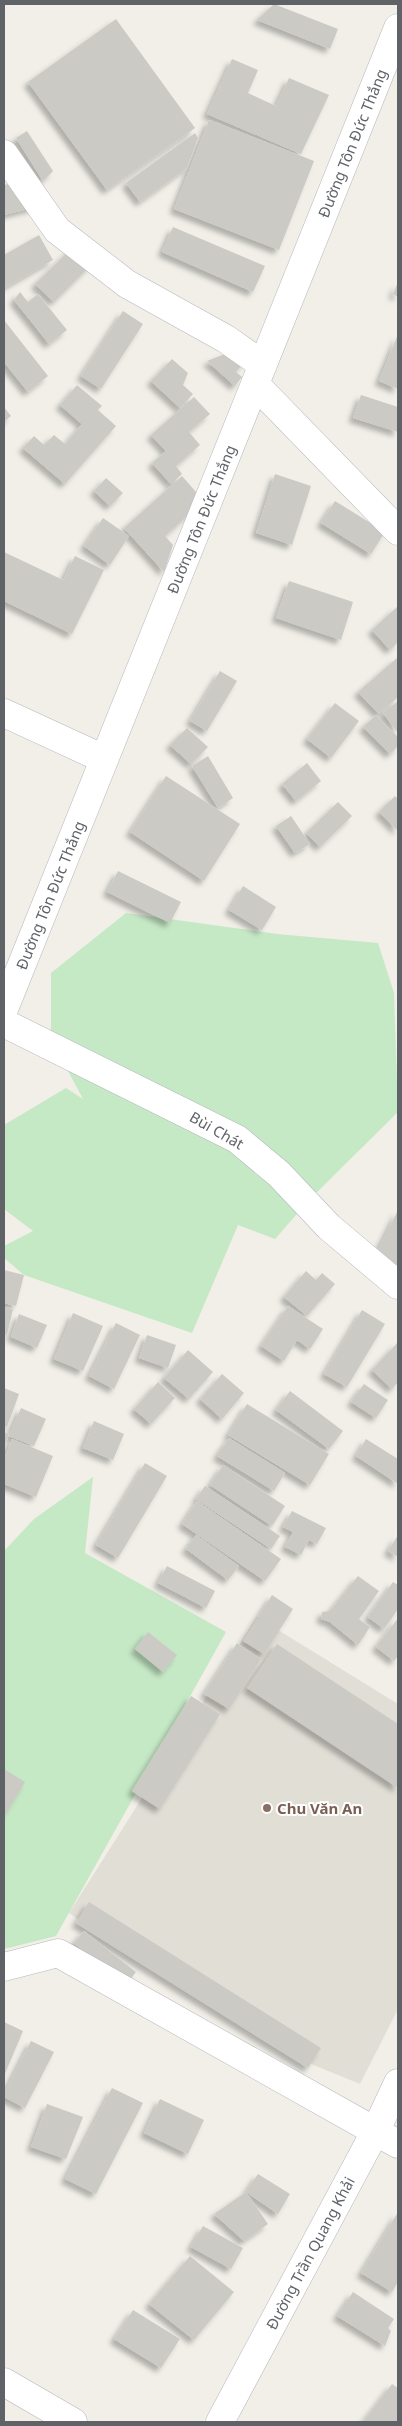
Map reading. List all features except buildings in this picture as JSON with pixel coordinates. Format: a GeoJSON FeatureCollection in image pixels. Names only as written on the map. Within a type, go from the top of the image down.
{"type":"FeatureCollection","features":[{"type":"Feature","properties":{"kind":"street","name":"Đường Tôn Đức Thắng"},"geometry":{"type":"LineString","coordinates":[[4,1009],[398,28]]}},
{"type":"Feature","properties":{"kind":"street"},"geometry":{"type":"LineString","coordinates":[[4,154],[57,230],[127,284],[226,338],[398,531]]}},
{"type":"Feature","properties":{"kind":"street"},"geometry":{"type":"LineString","coordinates":[[4,713],[104,760]]}},
{"type":"Feature","properties":{"kind":"street","name":"Bùi Chát"},"geometry":{"type":"LineString","coordinates":[[4,1023],[237,1139],[279,1174],[329,1226],[398,1284]]}},
{"type":"Feature","properties":{"kind":"street"},"geometry":{"type":"LineString","coordinates":[[4,1967],[58,1953],[387,2138]]}},
{"type":"Feature","properties":{"kind":"street","name":"Đường Trần Quang Khải"},"geometry":{"type":"LineString","coordinates":[[220,2422],[387,2138],[398,2083]]}},
{"type":"Feature","properties":{"kind":"street"},"geometry":{"type":"LineString","coordinates":[[4,2382],[73,2422]]}},
{"type":"Feature","properties":{"kind":"shaded area","name":"Chu Văn An"},"geometry":{"type":"Polygon","coordinates":[[[257,1617],[398,1704],[398,2009],[360,2084],[299,2059],[146,1965],[69,1913],[257,1617]]]}},
{"type":"Feature","properties":{"kind":"green space"},"geometry":{"type":"Polygon","coordinates":[[[126,913],[277,934],[378,943],[394,993],[398,1112],[310,1199],[275,1239],[238,1225],[192,1333],[24,1275],[4,1258],[4,1246],[33,1231],[4,1209],[4,1125],[66,1088],[83,1099],[51,1039],[51,973],[126,913]]]}},
{"type":"Feature","properties":{"kind":"green space"},"geometry":{"type":"Polygon","coordinates":[[[93,1477],[85,1553],[226,1632],[56,1936],[4,1949],[4,1551],[34,1519],[93,1477]]]}},
{"type":"Feature","properties":{"kind":"place","name":"Chu Văn An"},"geometry":{"type":"Point","coordinates":[267,1808]}}]}
